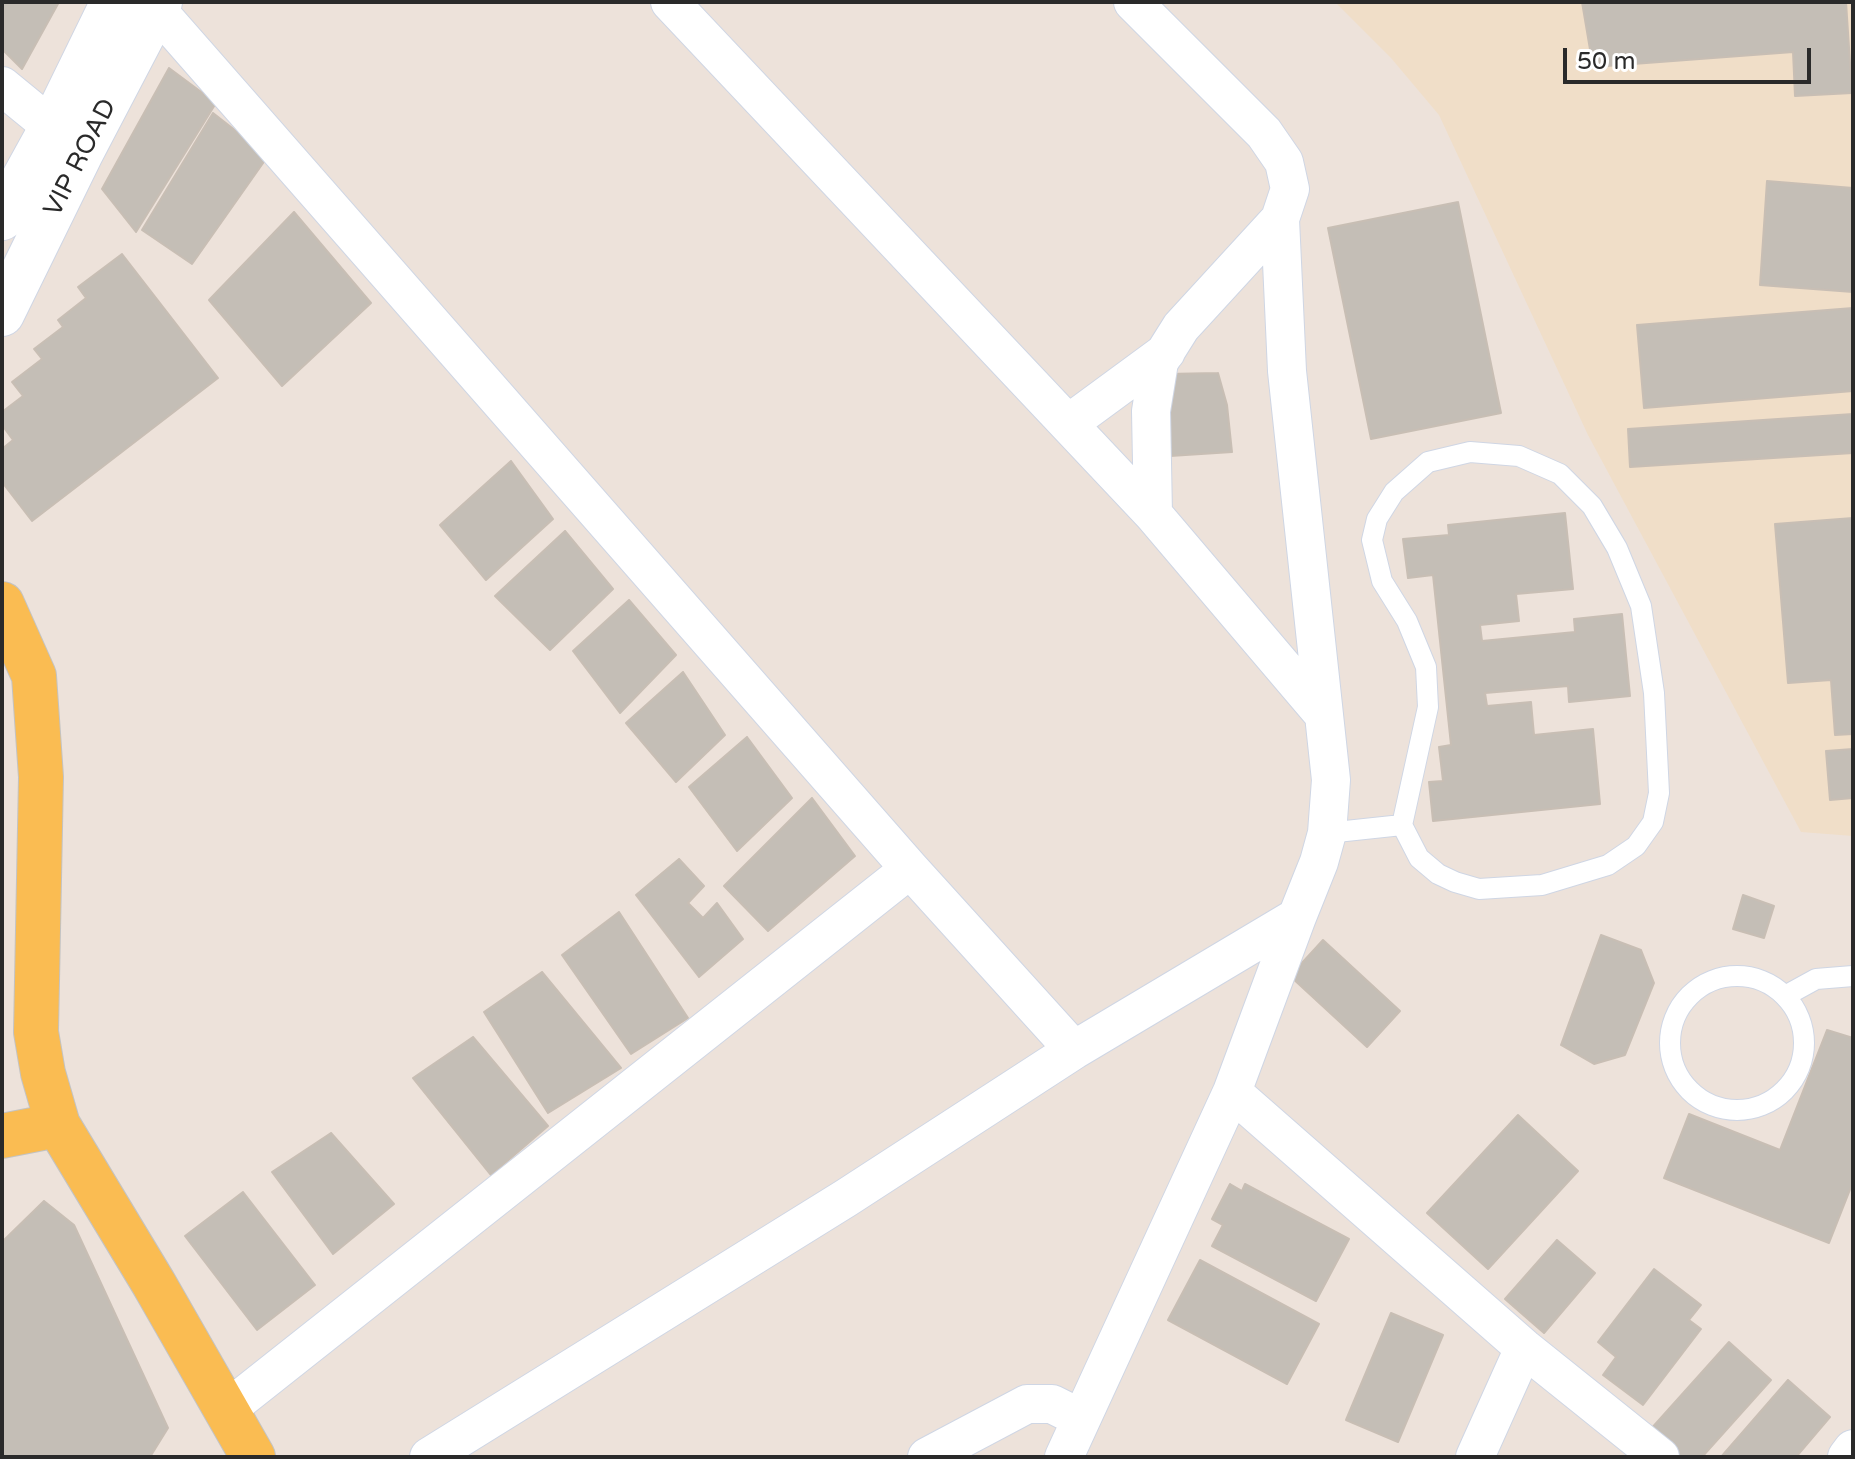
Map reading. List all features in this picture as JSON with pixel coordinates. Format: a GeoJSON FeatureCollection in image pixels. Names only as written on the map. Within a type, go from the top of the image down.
{"type":"FeatureCollection","features":[{"type":"Feature","properties":{"kind":"main road","name":"VIP ROAD"},"geometry":{"type":"LineString","coordinates":[[2,218],[52,127],[113,2]]}},
{"type":"Feature","properties":{"kind":"main road","name":"VIP ROAD"},"geometry":{"type":"LineString","coordinates":[[2,314],[158,6]]}},
{"type":"Feature","properties":{"kind":"main road"},"geometry":{"type":"LineString","coordinates":[[2,604],[34,676],[41,777],[36,1032],[43,1073],[58,1125],[253,1457]]}},
{"type":"Feature","properties":{"kind":"main road"},"geometry":{"type":"LineString","coordinates":[[2,1136],[58,1125]]}},
{"type":"Feature","properties":{"kind":"street"},"geometry":{"type":"LineString","coordinates":[[670,2],[1153,514],[1323,714]]}},
{"type":"Feature","properties":{"kind":"street"},"geometry":{"type":"LineString","coordinates":[[1064,1457],[1232,1092],[1319,862],[1327,833],[1331,780],[1287,371],[1280,219],[1290,189],[1284,162],[1264,133],[1133,2]]}},
{"type":"Feature","properties":{"kind":"street"},"geometry":{"type":"LineString","coordinates":[[158,6],[910,869],[1074,1050]]}},
{"type":"Feature","properties":{"kind":"street"},"geometry":{"type":"LineString","coordinates":[[2,86],[52,127]]}},
{"type":"Feature","properties":{"kind":"street"},"geometry":{"type":"LineString","coordinates":[[1153,514],[1151,411],[1159,362],[1181,327],[1280,219]]}},
{"type":"Feature","properties":{"kind":"street"},"geometry":{"type":"LineString","coordinates":[[1068,424],[1166,352]]}},
{"type":"Feature","properties":{"kind":"street"},"geometry":{"type":"LineString","coordinates":[[225,1411],[910,869]]}},
{"type":"Feature","properties":{"kind":"street"},"geometry":{"type":"LineString","coordinates":[[429,1457],[846,1198],[1074,1050],[1297,917]]}},
{"type":"Feature","properties":{"kind":"street"},"geometry":{"type":"LineString","coordinates":[[1232,1092],[1524,1348],[1660,1457]]}},
{"type":"Feature","properties":{"kind":"street"},"geometry":{"type":"LineString","coordinates":[[1475,1457],[1524,1348]]}},
{"type":"Feature","properties":{"kind":"street"},"geometry":{"type":"LineString","coordinates":[[927,1457],[1027,1404],[1052,1404],[1080,1418]]}},
{"type":"Feature","properties":{"kind":"street"},"geometry":{"type":"LineString","coordinates":[[1847,1457],[1853,1449]]}},
{"type":"Feature","properties":{"kind":"lane"},"geometry":{"type":"LineString","coordinates":[[1470,452],[1519,456],[1560,474],[1592,506],[1617,548],[1641,606],[1654,693],[1659,793],[1653,822],[1636,846],[1608,865],[1542,885],[1479,889],[1447,878],[1419,858],[1402,825],[1412,778],[1428,707],[1426,667],[1407,621],[1382,581],[1372,540],[1377,519],[1394,492],[1428,462],[1470,452]]}},
{"type":"Feature","properties":{"kind":"lane"},"geometry":{"type":"LineString","coordinates":[[1412,778],[1425,796]]}},
{"type":"Feature","properties":{"kind":"lane"},"geometry":{"type":"LineString","coordinates":[[1327,833],[1402,825]]}},
{"type":"Feature","properties":{"kind":"lane"},"geometry":{"type":"LineString","coordinates":[[1745,976],[1767,982],[1785,996],[1798,1014],[1804,1035],[1803,1057],[1795,1078],[1781,1095],[1762,1106],[1739,1110],[1717,1107],[1698,1097],[1682,1081],[1673,1061],[1670,1039],[1675,1018],[1686,999],[1703,985],[1724,977],[1745,976]]}},
{"type":"Feature","properties":{"kind":"lane"},"geometry":{"type":"LineString","coordinates":[[1785,996],[1816,979],[1853,976]]}},
{"type":"Feature","properties":{"kind":"shaded area"},"geometry":{"type":"Polygon","coordinates":[[[1335,2],[1853,2],[1853,836],[1801,832],[1588,435],[1439,115],[1391,58],[1335,2]]]}},
{"type":"Feature","properties":{"kind":"building"},"geometry":{"type":"Polygon","coordinates":[[[2,2],[59,2],[22,69],[2,49],[2,2]]]}},
{"type":"Feature","properties":{"kind":"building"},"geometry":{"type":"Polygon","coordinates":[[[1582,2],[1846,2],[1852,93],[1795,96],[1793,52],[1593,67],[1582,2]]]}},
{"type":"Feature","properties":{"kind":"building"},"geometry":{"type":"Polygon","coordinates":[[[169,68],[216,103],[136,232],[102,189],[169,68]]]}},
{"type":"Feature","properties":{"kind":"building"},"geometry":{"type":"Polygon","coordinates":[[[213,113],[268,156],[192,264],[142,230],[213,113]]]}},
{"type":"Feature","properties":{"kind":"building"},"geometry":{"type":"Polygon","coordinates":[[[1767,181],[1853,188],[1853,292],[1760,285],[1767,181]]]}},
{"type":"Feature","properties":{"kind":"building"},"geometry":{"type":"Polygon","coordinates":[[[1458,202],[1501,413],[1371,439],[1328,228],[1458,202]]]}},
{"type":"Feature","properties":{"kind":"building"},"geometry":{"type":"Polygon","coordinates":[[[294,212],[371,303],[282,386],[209,300],[294,212]]]}},
{"type":"Feature","properties":{"kind":"building"},"geometry":{"type":"Polygon","coordinates":[[[122,254],[218,378],[32,521],[2,482],[2,449],[13,440],[2,425],[2,412],[23,396],[12,382],[42,359],[34,349],[63,327],[58,320],[86,298],[78,287],[122,254]]]}},
{"type":"Feature","properties":{"kind":"building"},"geometry":{"type":"Polygon","coordinates":[[[1853,308],[1853,391],[1644,408],[1637,325],[1853,308]]]}},
{"type":"Feature","properties":{"kind":"building"},"geometry":{"type":"Polygon","coordinates":[[[1218,373],[1227,405],[1232,452],[1170,456],[1166,374],[1218,373]]]}},
{"type":"Feature","properties":{"kind":"building"},"geometry":{"type":"Polygon","coordinates":[[[1853,414],[1853,453],[1630,467],[1628,429],[1853,414]]]}},
{"type":"Feature","properties":{"kind":"building"},"geometry":{"type":"Polygon","coordinates":[[[511,461],[553,519],[486,580],[440,525],[511,461]]]}},
{"type":"Feature","properties":{"kind":"building"},"geometry":{"type":"Polygon","coordinates":[[[1565,513],[1573,589],[1516,594],[1519,621],[1480,625],[1482,641],[1575,632],[1574,619],[1622,614],[1630,696],[1569,702],[1568,686],[1485,693],[1487,706],[1531,702],[1534,735],[1593,729],[1600,804],[1433,821],[1429,782],[1443,781],[1439,747],[1451,745],[1433,575],[1408,578],[1403,539],[1449,535],[1448,525],[1565,513]]]}},
{"type":"Feature","properties":{"kind":"building"},"geometry":{"type":"Polygon","coordinates":[[[1853,518],[1853,734],[1835,735],[1831,680],[1788,683],[1775,524],[1853,518]]]}},
{"type":"Feature","properties":{"kind":"building"},"geometry":{"type":"Polygon","coordinates":[[[565,531],[613,589],[550,650],[495,596],[565,531]]]}},
{"type":"Feature","properties":{"kind":"building"},"geometry":{"type":"Polygon","coordinates":[[[629,600],[676,655],[620,713],[573,651],[629,600]]]}},
{"type":"Feature","properties":{"kind":"building"},"geometry":{"type":"Polygon","coordinates":[[[683,672],[725,735],[676,782],[626,723],[683,672]]]}},
{"type":"Feature","properties":{"kind":"building"},"geometry":{"type":"Polygon","coordinates":[[[747,737],[792,798],[737,851],[689,787],[747,737]]]}},
{"type":"Feature","properties":{"kind":"building"},"geometry":{"type":"Polygon","coordinates":[[[1853,749],[1853,798],[1830,800],[1826,751],[1853,749]]]}},
{"type":"Feature","properties":{"kind":"building"},"geometry":{"type":"Polygon","coordinates":[[[812,798],[855,856],[768,931],[724,886],[812,798]]]}},
{"type":"Feature","properties":{"kind":"building"},"geometry":{"type":"Polygon","coordinates":[[[679,859],[704,886],[688,903],[703,918],[717,903],[743,939],[699,977],[636,895],[679,859]]]}},
{"type":"Feature","properties":{"kind":"building"},"geometry":{"type":"Polygon","coordinates":[[[1743,895],[1774,906],[1764,938],[1733,929],[1743,895]]]}},
{"type":"Feature","properties":{"kind":"building"},"geometry":{"type":"Polygon","coordinates":[[[619,912],[688,1018],[631,1054],[562,955],[619,912]]]}},
{"type":"Feature","properties":{"kind":"building"},"geometry":{"type":"Polygon","coordinates":[[[1601,935],[1641,950],[1654,983],[1625,1055],[1594,1064],[1561,1045],[1601,935]]]}},
{"type":"Feature","properties":{"kind":"building"},"geometry":{"type":"Polygon","coordinates":[[[1323,940],[1400,1011],[1367,1047],[1290,976],[1323,940]]]}},
{"type":"Feature","properties":{"kind":"building"},"geometry":{"type":"Polygon","coordinates":[[[542,972],[621,1068],[548,1113],[484,1012],[542,972]]]}},
{"type":"Feature","properties":{"kind":"building"},"geometry":{"type":"Polygon","coordinates":[[[1827,1030],[1853,1038],[1853,1182],[1829,1243],[1664,1178],[1689,1114],[1780,1150],[1827,1030]]]}},
{"type":"Feature","properties":{"kind":"building"},"geometry":{"type":"Polygon","coordinates":[[[473,1037],[548,1126],[491,1175],[413,1078],[473,1037]]]}},
{"type":"Feature","properties":{"kind":"building"},"geometry":{"type":"Polygon","coordinates":[[[1518,1115],[1578,1171],[1488,1269],[1427,1213],[1518,1115]]]}},
{"type":"Feature","properties":{"kind":"building"},"geometry":{"type":"Polygon","coordinates":[[[331,1133],[394,1204],[333,1254],[272,1172],[331,1133]]]}},
{"type":"Feature","properties":{"kind":"building"},"geometry":{"type":"Polygon","coordinates":[[[1230,1184],[1242,1191],[1245,1184],[1349,1239],[1316,1301],[1212,1246],[1223,1225],[1212,1219],[1230,1184]]]}},
{"type":"Feature","properties":{"kind":"building"},"geometry":{"type":"Polygon","coordinates":[[[243,1192],[315,1285],[257,1330],[185,1236],[243,1192]]]}},
{"type":"Feature","properties":{"kind":"building"},"geometry":{"type":"Polygon","coordinates":[[[44,1201],[74,1225],[168,1428],[150,1457],[2,1457],[2,1242],[44,1201]]]}},
{"type":"Feature","properties":{"kind":"building"},"geometry":{"type":"Polygon","coordinates":[[[1557,1240],[1595,1273],[1544,1333],[1505,1299],[1557,1240]]]}},
{"type":"Feature","properties":{"kind":"building"},"geometry":{"type":"Polygon","coordinates":[[[1200,1260],[1319,1324],[1287,1384],[1168,1320],[1200,1260]]]}},
{"type":"Feature","properties":{"kind":"building"},"geometry":{"type":"Polygon","coordinates":[[[1654,1269],[1701,1305],[1689,1320],[1701,1329],[1643,1405],[1603,1375],[1616,1357],[1598,1342],[1654,1269]]]}},
{"type":"Feature","properties":{"kind":"building"},"geometry":{"type":"Polygon","coordinates":[[[1391,1313],[1443,1335],[1398,1442],[1346,1420],[1391,1313]]]}},
{"type":"Feature","properties":{"kind":"building"},"geometry":{"type":"Polygon","coordinates":[[[1729,1342],[1771,1380],[1702,1457],[1680,1457],[1650,1430],[1729,1342]]]}},
{"type":"Feature","properties":{"kind":"building"},"geometry":{"type":"Polygon","coordinates":[[[1788,1380],[1830,1417],[1796,1457],[1721,1457],[1788,1380]]]}}]}
